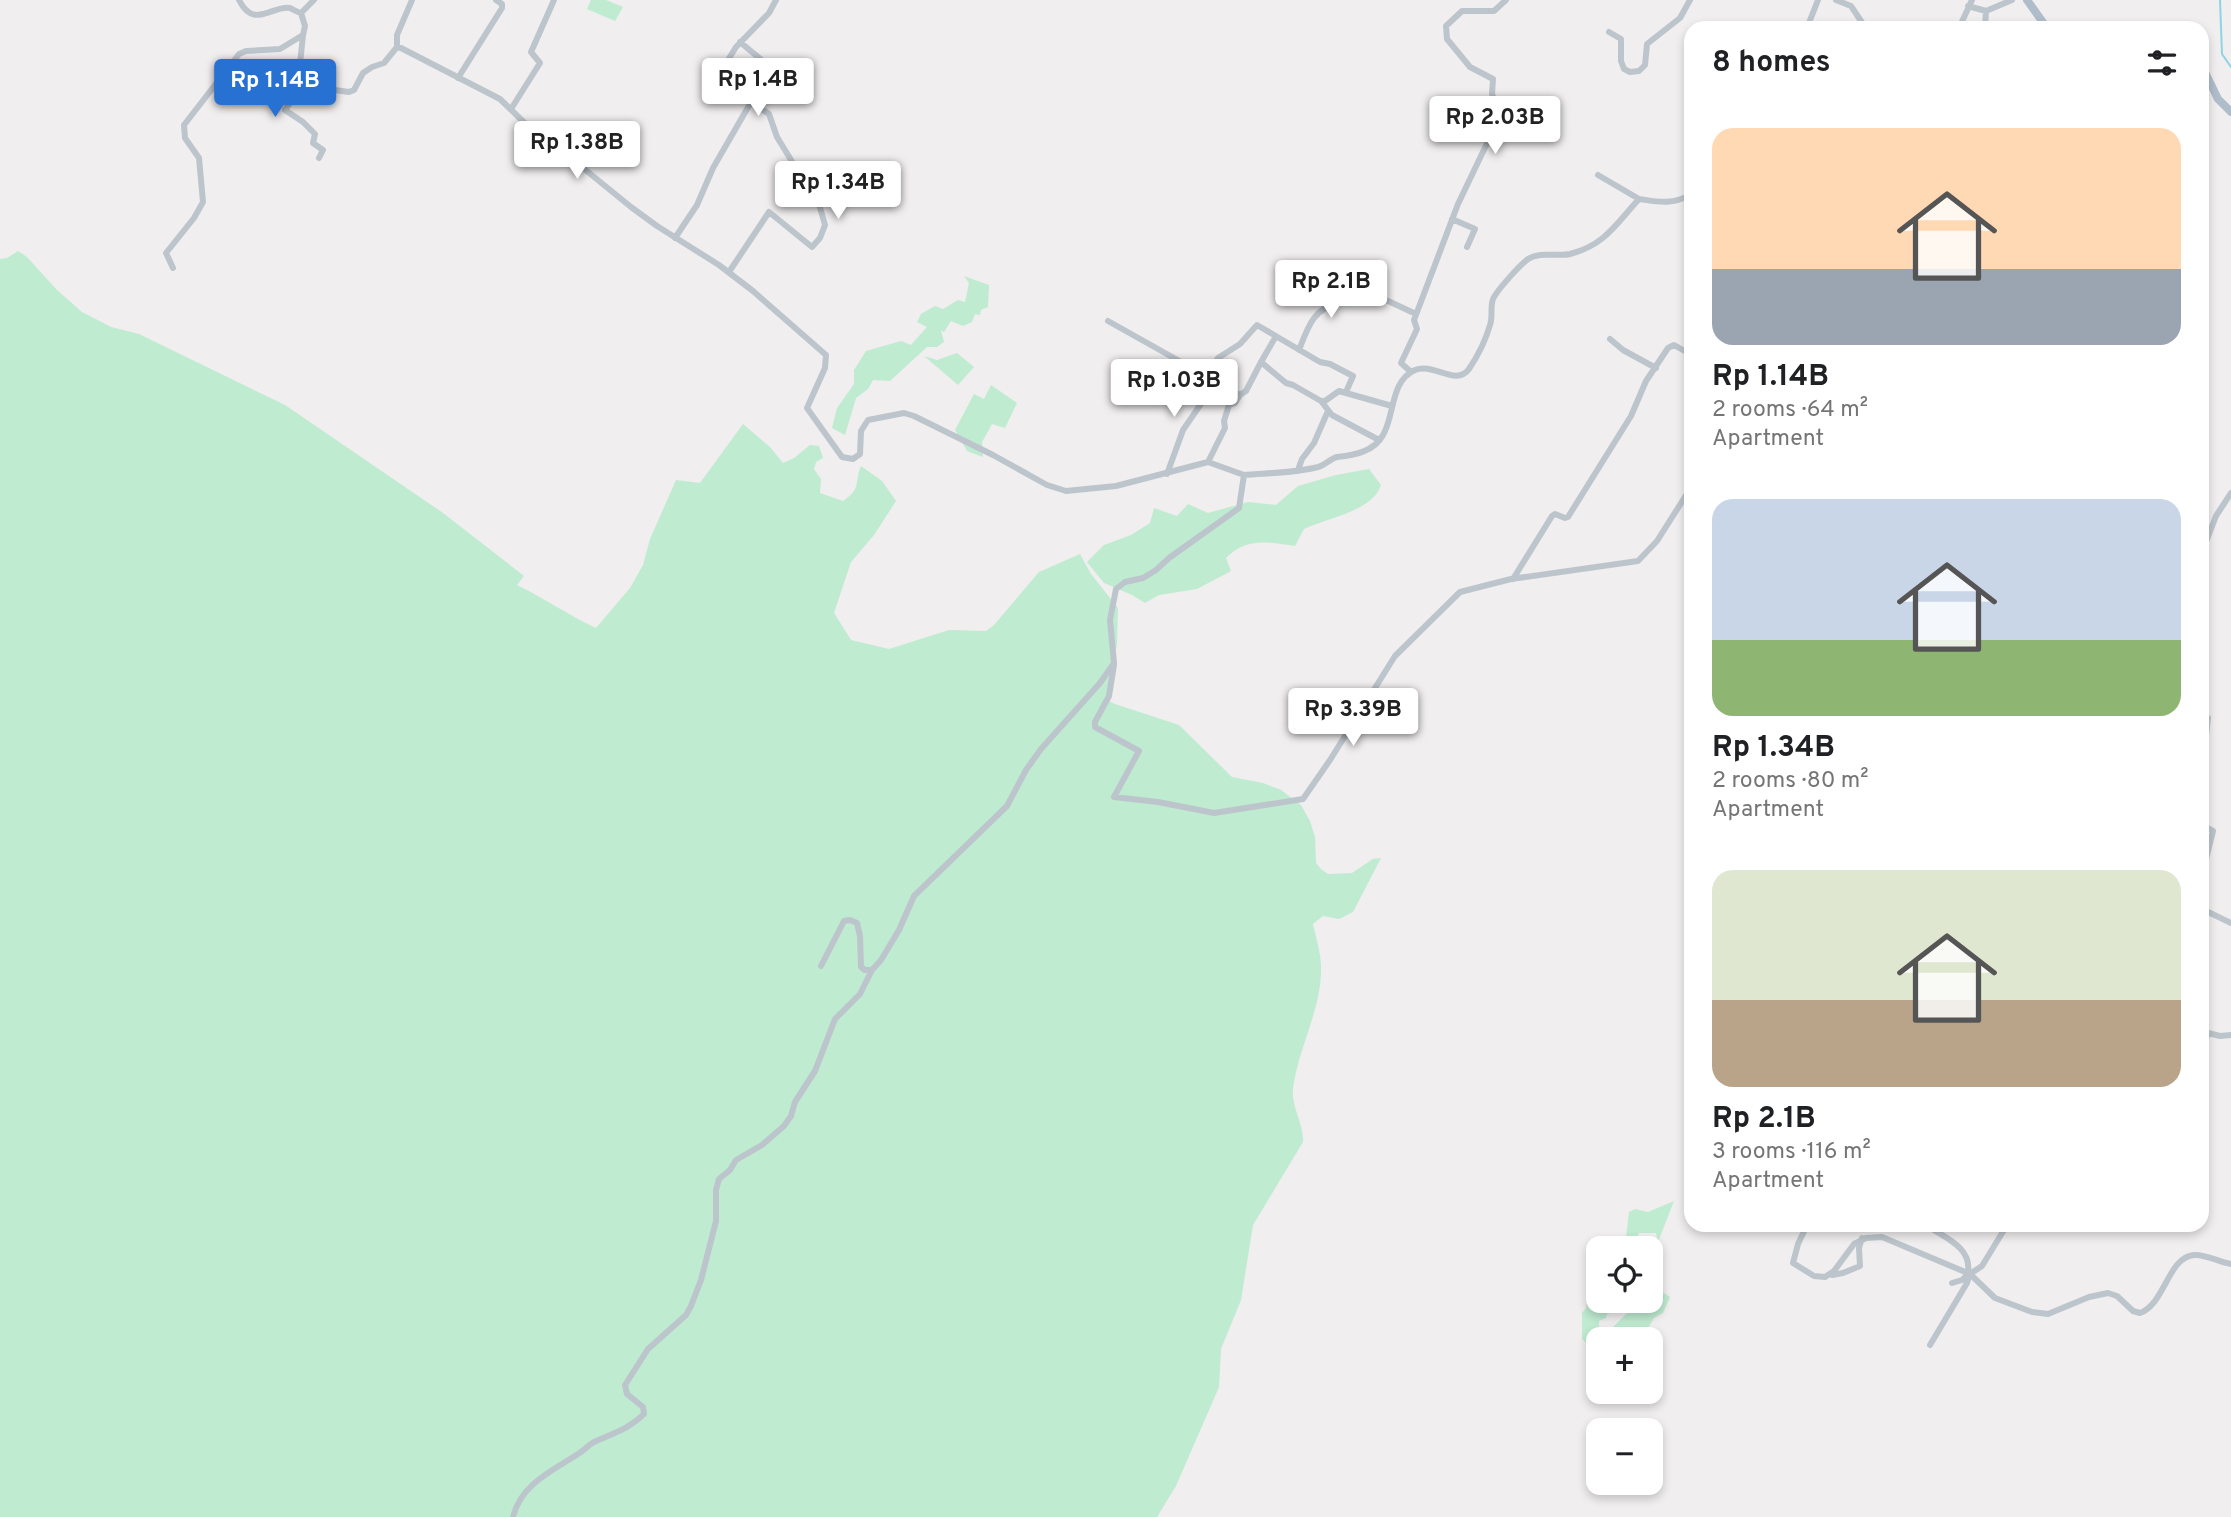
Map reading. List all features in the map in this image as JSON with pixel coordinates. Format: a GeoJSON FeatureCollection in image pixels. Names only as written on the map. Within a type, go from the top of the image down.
{"type":"FeatureCollection","features":[{"type":"Feature","properties":{"kind":"main road"},"geometry":{"type":"LineString","coordinates":[[2027,0],[2042,21]]}},
{"type":"Feature","properties":{"kind":"main road"},"geometry":{"type":"LineString","coordinates":[[2209,80],[2218,99],[2231,112]]}},
{"type":"Feature","properties":{"kind":"street"},"geometry":{"type":"LineString","coordinates":[[239,0],[244,8],[258,15],[289,8],[301,13]]}},
{"type":"Feature","properties":{"kind":"street"},"geometry":{"type":"LineString","coordinates":[[301,13],[314,0]]}},
{"type":"Feature","properties":{"kind":"street"},"geometry":{"type":"LineString","coordinates":[[301,13],[305,26],[299,74],[303,85],[349,92],[354,90],[363,73],[384,62],[397,47],[397,35],[412,0]]}},
{"type":"Feature","properties":{"kind":"street"},"geometry":{"type":"LineString","coordinates":[[458,78],[502,8],[502,4],[496,0]]}},
{"type":"Feature","properties":{"kind":"street"},"geometry":{"type":"LineString","coordinates":[[511,110],[540,64],[531,52],[554,0]]}},
{"type":"Feature","properties":{"kind":"street"},"geometry":{"type":"LineString","coordinates":[[1410,372],[1401,365],[1417,329],[1414,322],[1416,314],[1452,219],[1491,135],[1490,122],[1497,107],[1492,94],[1493,79],[1470,67],[1447,39],[1446,26],[1462,11],[1494,10],[1506,0]]}},
{"type":"Feature","properties":{"kind":"street"},"geometry":{"type":"LineString","coordinates":[[1609,32],[1621,39],[1621,61],[1624,69],[1630,72],[1639,71],[1645,65],[1645,49],[1650,40],[1680,18],[1690,0]]}},
{"type":"Feature","properties":{"kind":"street"},"geometry":{"type":"LineString","coordinates":[[1810,21],[1818,0]]}},
{"type":"Feature","properties":{"kind":"street"},"geometry":{"type":"LineString","coordinates":[[1836,0],[1851,6],[1861,21]]}},
{"type":"Feature","properties":{"kind":"street"},"geometry":{"type":"LineString","coordinates":[[1962,21],[1970,3],[1986,11],[2012,0]]}},
{"type":"Feature","properties":{"kind":"street"},"geometry":{"type":"LineString","coordinates":[[729,272],[769,212],[812,247],[820,238],[825,225],[814,188],[799,173],[777,137],[769,114],[720,76],[740,42],[765,18],[773,1]]}},
{"type":"Feature","properties":{"kind":"street"},"geometry":{"type":"LineString","coordinates":[[1985,21],[1986,11]]}},
{"type":"Feature","properties":{"kind":"street"},"geometry":{"type":"LineString","coordinates":[[173,268],[166,253],[194,218],[204,198],[199,158],[185,138],[184,125],[236,56],[246,51],[280,49],[303,36]]}},
{"type":"Feature","properties":{"kind":"street"},"geometry":{"type":"LineString","coordinates":[[740,42],[782,77]]}},
{"type":"Feature","properties":{"kind":"street"},"geometry":{"type":"LineString","coordinates":[[397,47],[500,99],[536,134],[572,159],[631,207],[753,290],[826,355],[825,368],[807,408],[842,457],[853,458],[860,454],[861,432],[868,420],[905,413],[957,436],[1062,491],[1116,486],[1208,462],[1244,475],[1321,466],[1335,457],[1357,455],[1379,440],[1390,418],[1398,387],[1410,372],[1422,368],[1454,376],[1463,375],[1469,369],[1490,325],[1492,300],[1530,258],[1539,255],[1568,255],[1591,247],[1606,238],[1639,199]]}},
{"type":"Feature","properties":{"kind":"street"},"geometry":{"type":"LineString","coordinates":[[303,85],[285,110],[315,134],[313,143],[323,150],[320,158]]}},
{"type":"Feature","properties":{"kind":"street"},"geometry":{"type":"LineString","coordinates":[[676,238],[697,205],[713,168],[751,102]]}},
{"type":"Feature","properties":{"kind":"street"},"geometry":{"type":"LineString","coordinates":[[1598,176],[1639,199],[1658,203],[1673,202],[1684,197]]}},
{"type":"Feature","properties":{"kind":"street"},"geometry":{"type":"LineString","coordinates":[[1452,219],[1475,229],[1467,247]]}},
{"type":"Feature","properties":{"kind":"street"},"geometry":{"type":"LineString","coordinates":[[1299,350],[1311,320],[1328,306],[1336,304],[1354,285],[1416,314]]}},
{"type":"Feature","properties":{"kind":"street"},"geometry":{"type":"LineString","coordinates":[[1108,321],[1240,395]]}},
{"type":"Feature","properties":{"kind":"street"},"geometry":{"type":"LineString","coordinates":[[1208,377],[1216,360],[1242,343],[1257,325],[1321,362],[1353,376],[1346,392]]}},
{"type":"Feature","properties":{"kind":"street"},"geometry":{"type":"LineString","coordinates":[[1208,462],[1225,427],[1223,422],[1228,406],[1235,403],[1248,388],[1276,336]]}},
{"type":"Feature","properties":{"kind":"street"},"geometry":{"type":"LineString","coordinates":[[1610,340],[1656,368]]}},
{"type":"Feature","properties":{"kind":"street"},"geometry":{"type":"LineString","coordinates":[[1513,579],[1553,514],[1567,517],[1631,416],[1646,381],[1672,345],[1684,351]]}},
{"type":"Feature","properties":{"kind":"street"},"geometry":{"type":"LineString","coordinates":[[1261,362],[1286,383],[1321,401],[1328,411],[1379,440]]}},
{"type":"Feature","properties":{"kind":"street"},"geometry":{"type":"LineString","coordinates":[[1167,474],[1183,430],[1216,382]]}},
{"type":"Feature","properties":{"kind":"street"},"geometry":{"type":"LineString","coordinates":[[1321,401],[1338,391],[1392,406]]}},
{"type":"Feature","properties":{"kind":"street"},"geometry":{"type":"LineString","coordinates":[[1298,470],[1328,411]]}},
{"type":"Feature","properties":{"kind":"street"},"geometry":{"type":"LineString","coordinates":[[1244,475],[1239,508],[1156,570],[1143,578],[1125,582],[1116,589],[1110,620],[1114,663],[1109,696],[1095,727],[1139,750],[1115,797],[1214,813],[1300,800],[1330,760],[1395,656],[1460,592],[1513,579],[1638,561],[1657,541],[1684,498]]}},
{"type":"Feature","properties":{"kind":"street"},"geometry":{"type":"LineString","coordinates":[[2209,534],[2216,516],[2231,493]]}},
{"type":"Feature","properties":{"kind":"street"},"geometry":{"type":"LineString","coordinates":[[513,1517],[519,1500],[551,1469],[595,1442],[627,1428],[644,1414],[643,1407],[627,1394],[625,1385],[648,1349],[686,1315],[691,1306],[715,1229],[716,1190],[719,1179],[730,1170],[736,1160],[762,1145],[789,1119],[795,1102],[816,1070],[835,1019],[860,994],[872,970],[899,930],[914,896],[1007,806],[1041,748],[1100,683],[1114,663]]}},
{"type":"Feature","properties":{"kind":"street"},"geometry":{"type":"LineString","coordinates":[[2209,829],[2213,831],[2209,847]]}},
{"type":"Feature","properties":{"kind":"street"},"geometry":{"type":"LineString","coordinates":[[2209,912],[2231,923]]}},
{"type":"Feature","properties":{"kind":"street"},"geometry":{"type":"LineString","coordinates":[[821,966],[844,921],[850,920],[857,923],[861,967],[872,970]]}},
{"type":"Feature","properties":{"kind":"street"},"geometry":{"type":"LineString","coordinates":[[2209,1033],[2231,1035]]}},
{"type":"Feature","properties":{"kind":"street"},"geometry":{"type":"LineString","coordinates":[[1804,1232],[1793,1264],[1821,1278],[1860,1266],[1859,1248],[1862,1238]]}},
{"type":"Feature","properties":{"kind":"street"},"geometry":{"type":"LineString","coordinates":[[1930,1345],[1967,1283],[1969,1273],[1966,1254],[1936,1232]]}},
{"type":"Feature","properties":{"kind":"street"},"geometry":{"type":"LineString","coordinates":[[1952,1283],[1962,1280],[1984,1263],[2003,1232]]}},
{"type":"Feature","properties":{"kind":"street"},"geometry":{"type":"LineString","coordinates":[[1830,1275],[1854,1244],[1862,1238],[1874,1237],[1894,1241],[1969,1273],[1995,1298],[2032,1312],[2048,1314],[2089,1297],[2108,1293],[2117,1296],[2133,1311],[2140,1313],[2156,1301],[2178,1265],[2188,1256],[2201,1255],[2231,1264]]}},
{"type":"Feature","properties":{"kind":"green space"},"geometry":{"type":"Polygon","coordinates":[[[591,0],[606,0],[623,7],[615,21],[587,9],[591,0]]]}},
{"type":"Feature","properties":{"kind":"green space"},"geometry":{"type":"Polygon","coordinates":[[[18,251],[82,312],[111,327],[139,334],[285,405],[443,513],[524,576],[517,585],[596,628],[630,588],[643,565],[650,539],[676,480],[700,483],[743,424],[770,447],[783,463],[810,445],[819,446],[823,458],[816,462],[814,469],[821,479],[820,493],[843,501],[855,489],[861,466],[882,481],[896,501],[874,535],[851,562],[834,613],[851,640],[889,649],[949,630],[986,631],[1039,572],[1080,554],[1091,574],[1118,608],[1117,644],[1107,700],[1179,725],[1232,777],[1263,783],[1281,790],[1301,805],[1315,837],[1316,863],[1328,874],[1352,873],[1373,859],[1381,858],[1353,912],[1339,919],[1323,916],[1313,924],[1320,956],[1320,983],[1293,1089],[1303,1142],[1253,1225],[1241,1300],[1221,1349],[1219,1387],[1176,1486],[1157,1517],[0,1517],[0,259],[18,251]]]}},
{"type":"Feature","properties":{"kind":"green space"},"geometry":{"type":"Polygon","coordinates":[[[964,276],[989,285],[988,307],[981,310],[980,315],[975,314],[972,322],[963,326],[951,321],[944,332],[941,330],[944,342],[937,347],[927,347],[890,381],[873,380],[868,389],[856,398],[845,435],[832,428],[837,408],[854,384],[854,370],[866,351],[901,341],[911,345],[927,327],[917,322],[921,314],[935,306],[943,309],[958,300],[965,302],[969,283],[964,276]]]}},
{"type":"Feature","properties":{"kind":"green space"},"geometry":{"type":"Polygon","coordinates":[[[957,353],[974,367],[958,385],[924,356],[937,360],[957,353]]]}},
{"type":"Feature","properties":{"kind":"green space"},"geometry":{"type":"Polygon","coordinates":[[[991,385],[1017,403],[1005,428],[992,424],[982,442],[983,457],[967,451],[955,430],[974,394],[984,399],[991,385]]]}},
{"type":"Feature","properties":{"kind":"green space"},"geometry":{"type":"Polygon","coordinates":[[[1369,469],[1381,485],[1369,501],[1348,513],[1304,529],[1295,546],[1258,543],[1234,551],[1226,558],[1231,571],[1197,589],[1159,595],[1145,603],[1104,583],[1087,562],[1104,545],[1131,535],[1150,523],[1154,508],[1177,516],[1188,504],[1208,513],[1248,502],[1276,505],[1298,486],[1369,469]]]}},
{"type":"Feature","properties":{"kind":"green space"},"geometry":{"type":"Polygon","coordinates":[[[1674,1201],[1660,1236],[1656,1233],[1639,1233],[1638,1236],[1626,1236],[1629,1212],[1635,1209],[1648,1212],[1674,1201]]]}},
{"type":"Feature","properties":{"kind":"green space"},"geometry":{"type":"Polygon","coordinates":[[[1663,1292],[1670,1297],[1663,1313],[1663,1292]]]}},
{"type":"Feature","properties":{"kind":"green space"},"geometry":{"type":"Polygon","coordinates":[[[1586,1308],[1586,1313],[1610,1313],[1599,1321],[1599,1327],[1586,1327],[1586,1343],[1582,1339],[1582,1313],[1586,1308]]]}},
{"type":"Feature","properties":{"kind":"green space"},"geometry":{"type":"Polygon","coordinates":[[[1627,1313],[1663,1313],[1654,1318],[1649,1327],[1613,1327],[1627,1313]]]}},
{"type":"Feature","properties":{"kind":"waterway"},"geometry":{"type":"LineString","coordinates":[[2220,0],[2222,54],[2231,67]]}}]}
